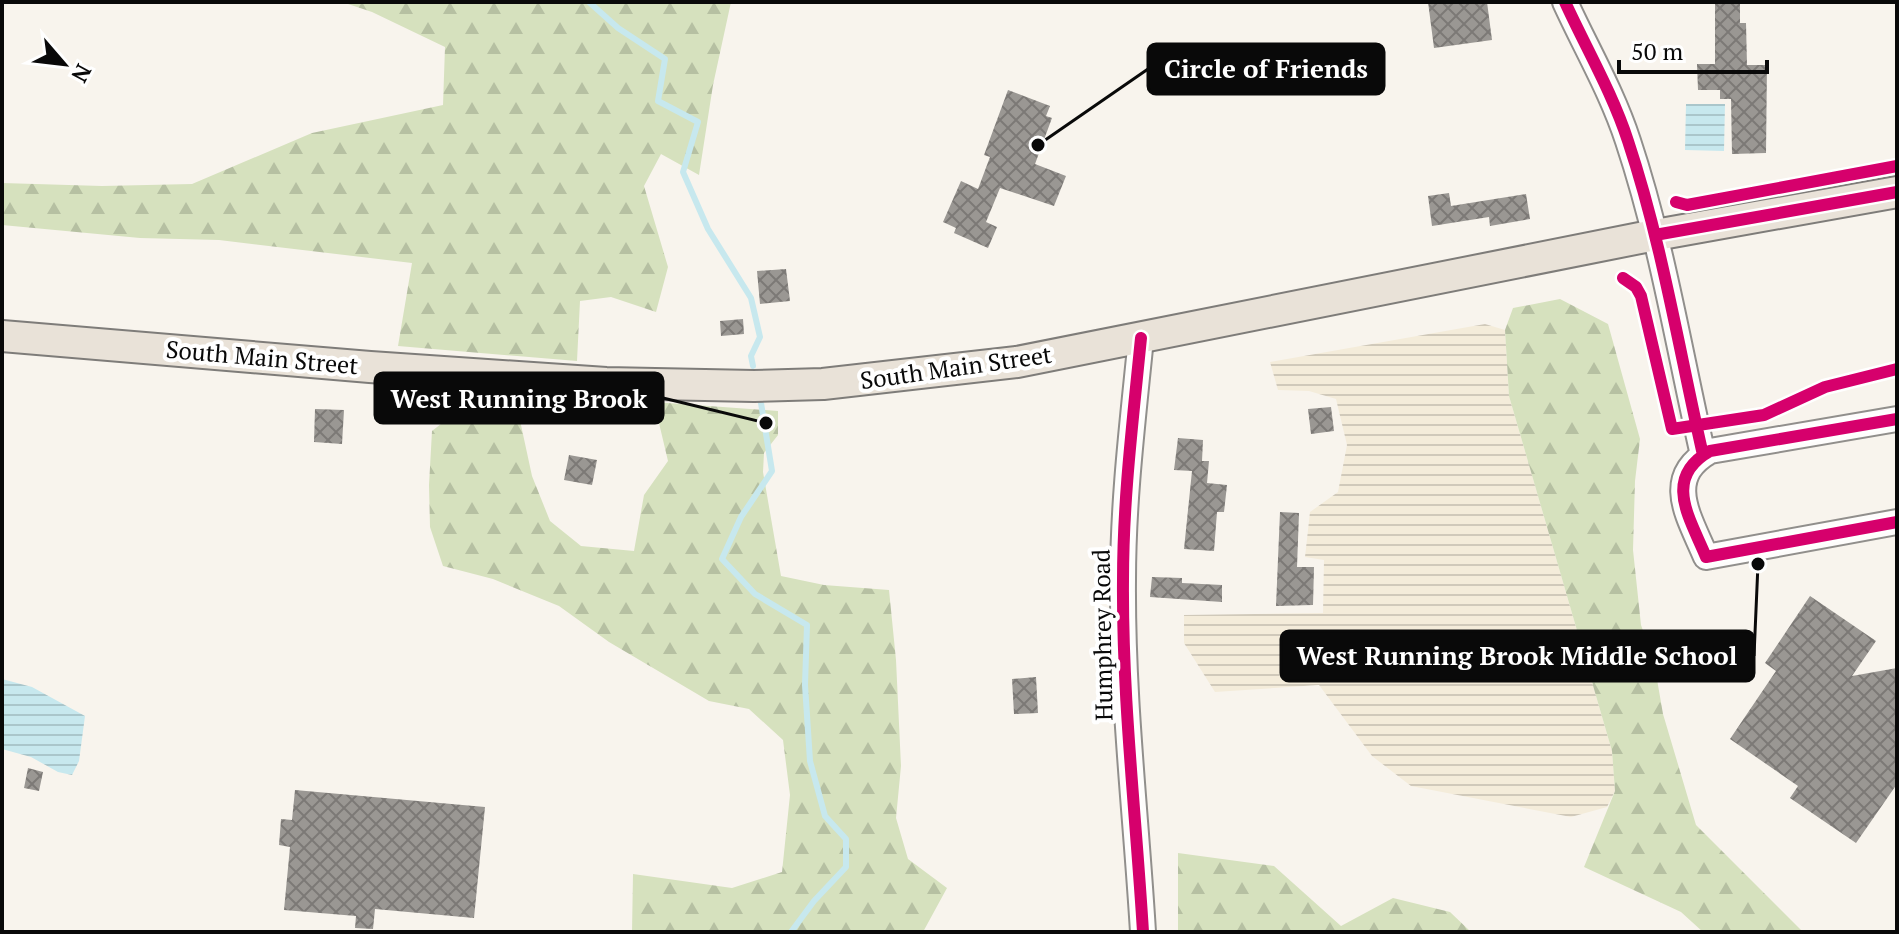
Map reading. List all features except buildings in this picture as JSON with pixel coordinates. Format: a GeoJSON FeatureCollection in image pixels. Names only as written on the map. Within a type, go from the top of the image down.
{"type":"FeatureCollection","features":[{"type":"Feature","properties":{"kind":"main road","name":"South Main Street"},"geometry":{"type":"LineString","coordinates":[[2,336],[606,383],[823,384],[1017,362],[1655,235],[1897,192]]}},
{"type":"Feature","properties":{"kind":"street"},"geometry":{"type":"LineString","coordinates":[[1565,2],[1613,101],[1628,141],[1655,235],[1703,455]]}},
{"type":"Feature","properties":{"kind":"street","name":"Humphrey Road"},"geometry":{"type":"LineString","coordinates":[[1141,338],[1129,462],[1123,579],[1128,750],[1143,932]]}},
{"type":"Feature","properties":{"kind":"street"},"geometry":{"type":"LineString","coordinates":[[1897,419],[1710,451],[1693,462],[1685,475],[1682,494],[1706,557],[1897,522]]}},
{"type":"Feature","properties":{"kind":"shaded area"},"geometry":{"type":"Polygon","coordinates":[[[1485,324],[1505,330],[1509,396],[1612,751],[1615,791],[1607,807],[1571,817],[1411,786],[1372,756],[1319,685],[1215,692],[1184,643],[1184,615],[1323,613],[1324,560],[1305,557],[1310,512],[1338,492],[1347,445],[1336,399],[1309,391],[1278,390],[1270,362],[1485,324]]]}},
{"type":"Feature","properties":{"kind":"green space"},"geometry":{"type":"Polygon","coordinates":[[[342,2],[731,2],[713,85],[699,175],[661,154],[644,186],[668,267],[656,312],[611,297],[580,301],[577,361],[398,346],[412,263],[219,240],[140,238],[2,225],[2,183],[102,186],[192,184],[312,133],[443,105],[445,47],[372,12],[342,2]]]}},
{"type":"Feature","properties":{"kind":"green space"},"geometry":{"type":"Polygon","coordinates":[[[1560,299],[1608,324],[1640,439],[1633,550],[1641,625],[1654,662],[1663,714],[1696,825],[1803,932],[1703,932],[1681,912],[1584,867],[1615,791],[1612,751],[1509,396],[1505,330],[1513,308],[1560,299]]]}},
{"type":"Feature","properties":{"kind":"green space"},"geometry":{"type":"Polygon","coordinates":[[[469,402],[522,408],[521,425],[532,476],[550,521],[581,546],[634,551],[644,495],[668,461],[654,402],[778,411],[778,435],[764,453],[763,472],[781,576],[824,585],[889,590],[901,766],[896,818],[908,859],[947,888],[923,932],[632,932],[633,874],[732,888],[782,872],[790,795],[783,740],[749,709],[709,701],[609,642],[559,606],[493,579],[443,566],[430,527],[432,431],[469,402]]]}},
{"type":"Feature","properties":{"kind":"green space"},"geometry":{"type":"Polygon","coordinates":[[[1178,853],[1274,866],[1341,926],[1393,898],[1450,912],[1471,932],[1178,932],[1178,853]]]}},
{"type":"Feature","properties":{"kind":"water"},"geometry":{"type":"Polygon","coordinates":[[[1686,104],[1725,104],[1724,151],[1685,150],[1686,104]]]}},
{"type":"Feature","properties":{"kind":"water"},"geometry":{"type":"Polygon","coordinates":[[[2,679],[32,687],[85,716],[79,761],[72,775],[58,772],[31,757],[2,749],[2,679]]]}},
{"type":"Feature","properties":{"kind":"waterway"},"geometry":{"type":"LineString","coordinates":[[589,2],[618,28],[665,59],[658,101],[698,122],[683,172],[708,229],[751,298],[760,337],[751,356],[753,366]]}},
{"type":"Feature","properties":{"kind":"waterway"},"geometry":{"type":"LineString","coordinates":[[761,403],[772,471],[741,517],[722,559],[755,594],[807,625],[805,685],[810,761],[825,816],[846,839],[846,867],[814,901],[791,932]]}},
{"type":"Feature","properties":{"kind":"cycle path"},"geometry":{"type":"LineString","coordinates":[[1565,2],[1614,105],[1640,179],[1703,455]]}},
{"type":"Feature","properties":{"kind":"cycle path"},"geometry":{"type":"LineString","coordinates":[[1676,202],[1687,205],[1897,166]]}},
{"type":"Feature","properties":{"kind":"cycle path"},"geometry":{"type":"LineString","coordinates":[[1655,235],[1897,192]]}},
{"type":"Feature","properties":{"kind":"cycle path"},"geometry":{"type":"LineString","coordinates":[[1623,278],[1636,287],[1641,296],[1672,429],[1764,415],[1825,387],[1897,369]]}},
{"type":"Feature","properties":{"kind":"cycle path"},"geometry":{"type":"LineString","coordinates":[[1141,338],[1123,550],[1123,624],[1143,932]]}},
{"type":"Feature","properties":{"kind":"cycle path"},"geometry":{"type":"LineString","coordinates":[[1897,419],[1710,451],[1695,462],[1683,486],[1688,513],[1706,557],[1897,522]]}},
{"type":"Feature","properties":{"kind":"place","name":"Circle of Friends"},"geometry":{"type":"Point","coordinates":[1038,145]}},
{"type":"Feature","properties":{"kind":"place","name":"West Running Brook"},"geometry":{"type":"Point","coordinates":[766,423]}},
{"type":"Feature","properties":{"kind":"place","name":"West Running Brook Middle School"},"geometry":{"type":"Point","coordinates":[1758,564]}}]}
